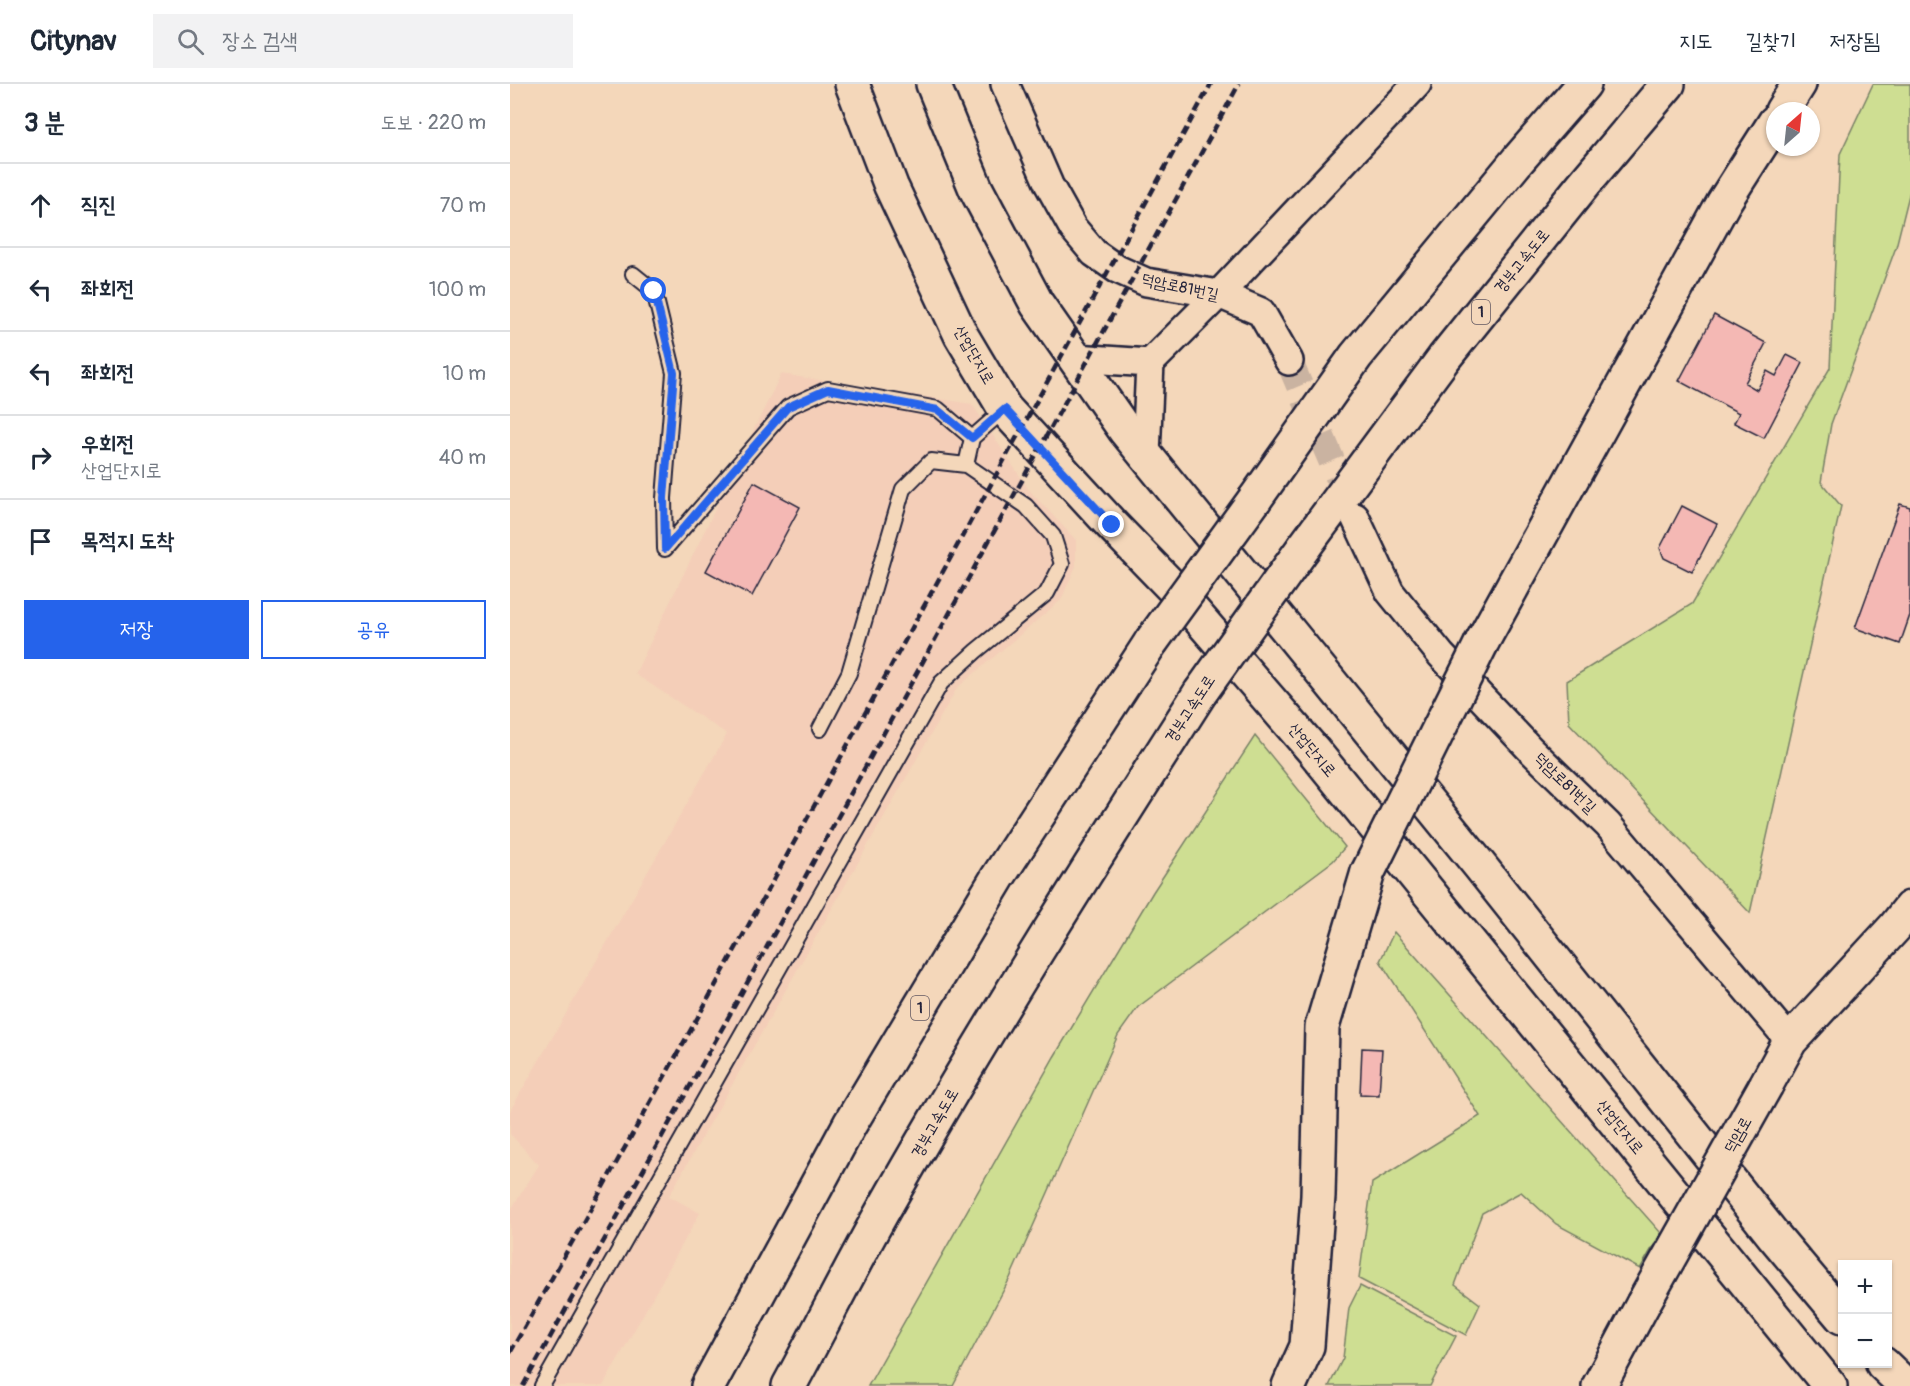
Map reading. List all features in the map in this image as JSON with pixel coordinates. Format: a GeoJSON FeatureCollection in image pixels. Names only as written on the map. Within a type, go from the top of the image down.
{"type":"FeatureCollection","features":[{"type":"Feature","properties":{"kind":"main road","name":"산업단지로"},"geometry":{"type":"LineString","coordinates":[[852,84],[891,186],[956,325],[1005,409],[1172,587],[1313,750],[1830,1386]]}},
{"type":"Feature","properties":{"kind":"main road"},"geometry":{"type":"LineString","coordinates":[[933,84],[976,189],[1037,304],[1125,430],[1473,857],[1773,1236],[1839,1314]]}},
{"type":"Feature","properties":{"kind":"main road","name":"1"},"geometry":{"type":"LineString","coordinates":[[708,1386],[850,1124],[998,877],[1152,642],[1356,356],[1584,84]]}},
{"type":"Feature","properties":{"kind":"main road","name":"경부고속도로"},"geometry":{"type":"LineString","coordinates":[[789,1386],[880,1215],[989,1031],[1104,843],[1200,693],[1304,547],[1444,358],[1582,185],[1668,84]]}},
{"type":"Feature","properties":{"kind":"main road"},"geometry":{"type":"LineString","coordinates":[[1788,102],[1799,84]]}},
{"type":"Feature","properties":{"kind":"main road"},"geometry":{"type":"LineString","coordinates":[[1288,1386],[1307,1346],[1318,1196],[1322,1027],[1368,872],[1482,642],[1724,202],[1766,136]]}},
{"type":"Feature","properties":{"kind":"main road","name":"덕암로"},"geometry":{"type":"LineString","coordinates":[[1599,1386],[1790,1041],[1910,908]]}},
{"type":"Feature","properties":{"kind":"main road"},"geometry":{"type":"LineString","coordinates":[[1887,1368],[1906,1386]]}},
{"type":"Feature","properties":{"kind":"street","name":"덕암로81번길"},"geometry":{"type":"LineString","coordinates":[[1005,84],[1049,185],[1074,228],[1094,253],[1117,269],[1146,282],[1219,294],[1261,312],[1289,361]]}},
{"type":"Feature","properties":{"kind":"street"},"geometry":{"type":"LineString","coordinates":[[1146,455],[1150,363],[1219,294],[1416,84]]}},
{"type":"Feature","properties":{"kind":"street"},"geometry":{"type":"LineString","coordinates":[[1075,358],[1150,363]]}},
{"type":"Feature","properties":{"kind":"street","name":"덕암로81번길"},"geometry":{"type":"LineString","coordinates":[[1355,517],[1390,592],[1441,655],[1531,750],[1608,825],[1790,1041]]}},
{"type":"Feature","properties":{"kind":"lane"},"geometry":{"type":"LineString","coordinates":[[633,274],[654,291],[674,373],[664,498],[665,549],[788,407],[828,389],[938,410],[972,438]]}},
{"type":"Feature","properties":{"kind":"lane"},"geometry":{"type":"LineString","coordinates":[[966,465],[972,438],[1005,409]]}},
{"type":"Feature","properties":{"kind":"lane"},"geometry":{"type":"LineString","coordinates":[[542,1386],[941,684],[976,651],[1047,593],[1062,564],[1053,536],[1026,506],[966,465],[931,461],[903,489],[849,673],[820,729]]}},
{"type":"Feature","properties":{"kind":"shaded area"},"geometry":{"type":"Polygon","coordinates":[[[781,374],[972,404],[1029,490],[1076,540],[1076,566],[1061,600],[957,688],[669,1196],[700,1213],[603,1386],[510,1386],[510,1211],[539,1165],[510,1134],[510,1111],[727,734],[635,674],[781,374]]]}},
{"type":"Feature","properties":{"kind":"green space"},"geometry":{"type":"Polygon","coordinates":[[[1873,84],[1910,84],[1910,191],[1896,247],[1831,424],[1821,482],[1841,506],[1750,913],[1569,723],[1567,681],[1692,604],[1830,368],[1840,154],[1873,84]]]}},
{"type":"Feature","properties":{"kind":"green space"},"geometry":{"type":"Polygon","coordinates":[[[1255,736],[1345,847],[1333,861],[1138,1007],[1118,1035],[1010,1278],[953,1386],[868,1386],[1054,1057],[1153,892],[1255,736]]]}},
{"type":"Feature","properties":{"kind":"green space"},"geometry":{"type":"Polygon","coordinates":[[[1394,932],[1661,1233],[1640,1269],[1556,1224],[1521,1192],[1482,1213],[1455,1285],[1480,1304],[1466,1335],[1359,1279],[1372,1183],[1480,1116],[1380,961],[1394,932]]]}},
{"type":"Feature","properties":{"kind":"green space"},"geometry":{"type":"Polygon","coordinates":[[[1360,1286],[1456,1336],[1430,1386],[1329,1386],[1343,1358],[1349,1308],[1360,1286]]]}},
{"type":"Feature","properties":{"kind":"building"},"geometry":{"type":"Polygon","coordinates":[[[1714,315],[1766,343],[1745,383],[1757,390],[1767,371],[1776,376],[1787,355],[1803,363],[1764,438],[1734,423],[1739,413],[1679,381],[1714,315]]]}},
{"type":"Feature","properties":{"kind":"building"},"geometry":{"type":"Polygon","coordinates":[[[754,482],[800,507],[752,596],[706,571],[754,482]]]}},
{"type":"Feature","properties":{"kind":"building"},"geometry":{"type":"Polygon","coordinates":[[[1900,504],[1910,507],[1910,615],[1900,644],[1855,628],[1900,504]]]}},
{"type":"Feature","properties":{"kind":"building"},"geometry":{"type":"Polygon","coordinates":[[[1682,506],[1717,524],[1692,572],[1664,558],[1660,548],[1682,506]]]}},
{"type":"Feature","properties":{"kind":"building"},"geometry":{"type":"Polygon","coordinates":[[[1362,1048],[1382,1049],[1379,1095],[1360,1094],[1362,1048]]]}},
{"type":"Feature","properties":{"kind":"tunnel"},"geometry":{"type":"LineString","coordinates":[[1289,361],[1351,506]]}},
{"type":"Feature","properties":{"kind":"railway"},"geometry":{"type":"LineString","coordinates":[[510,1353],[703,1008],[1211,84]]}},
{"type":"Feature","properties":{"kind":"railway"},"geometry":{"type":"LineString","coordinates":[[523,1386],[729,1016],[1239,84]]}},
{"type":"Feature","properties":{"kind":"route"},"geometry":{"type":"LineString","coordinates":[[654,291],[674,373],[664,498],[665,549],[788,407],[828,389],[938,410],[972,438],[1005,409],[1112,525]]}}]}
